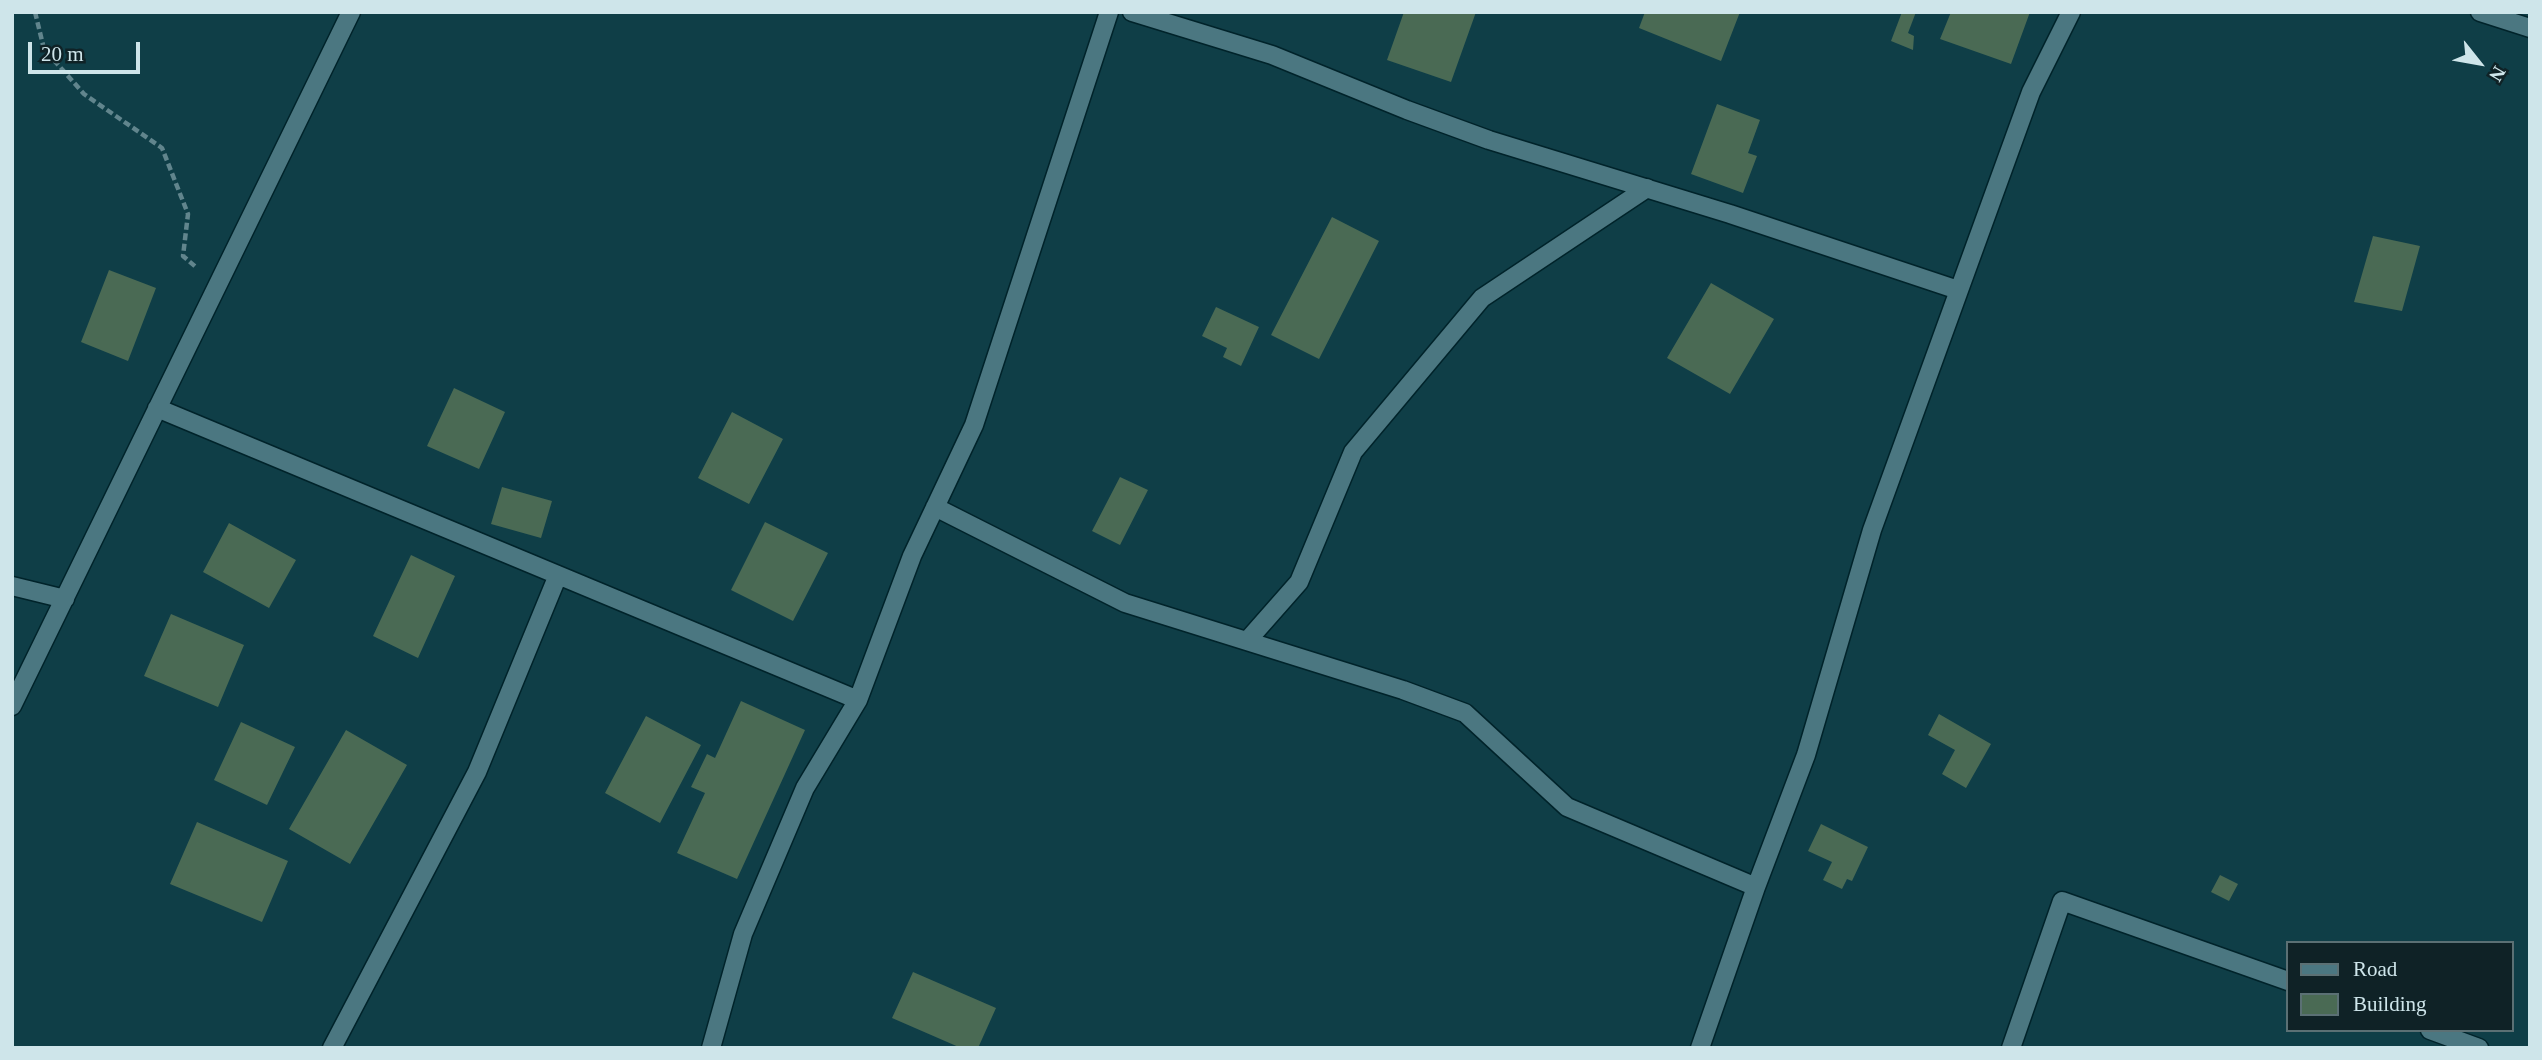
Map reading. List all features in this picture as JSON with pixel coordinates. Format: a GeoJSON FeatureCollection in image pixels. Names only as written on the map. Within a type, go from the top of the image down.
{"type":"FeatureCollection","features":[{"type":"Feature","properties":{"kind":"street"},"geometry":{"type":"LineString","coordinates":[[12,706],[351,12]]}},
{"type":"Feature","properties":{"kind":"street"},"geometry":{"type":"LineString","coordinates":[[711,1048],[743,934],[805,788],[858,700],[912,555],[974,425],[1109,12]]}},
{"type":"Feature","properties":{"kind":"street"},"geometry":{"type":"LineString","coordinates":[[1132,12],[1272,55],[1489,141],[1730,214],[1958,290]]}},
{"type":"Feature","properties":{"kind":"street"},"geometry":{"type":"LineString","coordinates":[[1700,1048],[1756,887],[1806,755],[1872,530],[2031,92],[2071,12]]}},
{"type":"Feature","properties":{"kind":"street"},"geometry":{"type":"LineString","coordinates":[[2480,12],[2530,28]]}},
{"type":"Feature","properties":{"kind":"street"},"geometry":{"type":"LineString","coordinates":[[1247,641],[1299,582],[1353,452],[1482,298],[1647,188]]}},
{"type":"Feature","properties":{"kind":"street"},"geometry":{"type":"LineString","coordinates":[[157,408],[858,700]]}},
{"type":"Feature","properties":{"kind":"street"},"geometry":{"type":"LineString","coordinates":[[935,507],[1125,603],[1403,690],[1465,713],[1567,807],[1756,887]]}},
{"type":"Feature","properties":{"kind":"street"},"geometry":{"type":"LineString","coordinates":[[332,1048],[477,772],[558,575]]}},
{"type":"Feature","properties":{"kind":"street"},"geometry":{"type":"LineString","coordinates":[[12,586],[65,599]]}},
{"type":"Feature","properties":{"kind":"street"},"geometry":{"type":"LineString","coordinates":[[2011,1048],[2062,901],[2286,980]]}},
{"type":"Feature","properties":{"kind":"street"},"geometry":{"type":"LineString","coordinates":[[2435,1032],[2479,1048]]}},
{"type":"Feature","properties":{"kind":"path"},"geometry":{"type":"LineString","coordinates":[[35,12],[44,49],[84,94],[162,148],[188,214],[183,256],[218,284]]}},
{"type":"Feature","properties":{"kind":"building"},"geometry":{"type":"Polygon","coordinates":[[[1404,12],[1476,12],[1451,82],[1387,60],[1404,12]]]}},
{"type":"Feature","properties":{"kind":"building"},"geometry":{"type":"Polygon","coordinates":[[[1645,12],[1740,12],[1721,61],[1639,28],[1645,12]]]}},
{"type":"Feature","properties":{"kind":"building"},"geometry":{"type":"Polygon","coordinates":[[[1902,12],[1916,12],[1908,33],[1914,36],[1913,50],[1891,41],[1902,12]]]}},
{"type":"Feature","properties":{"kind":"building"},"geometry":{"type":"Polygon","coordinates":[[[1951,12],[2030,12],[2011,64],[1940,39],[1951,12]]]}},
{"type":"Feature","properties":{"kind":"building"},"geometry":{"type":"Polygon","coordinates":[[[1717,104],[1760,120],[1748,153],[1757,156],[1743,193],[1691,174],[1717,104]]]}},
{"type":"Feature","properties":{"kind":"building"},"geometry":{"type":"Polygon","coordinates":[[[1332,217],[1379,241],[1319,359],[1271,335],[1332,217]]]}},
{"type":"Feature","properties":{"kind":"building"},"geometry":{"type":"Polygon","coordinates":[[[2373,236],[2420,246],[2402,311],[2354,302],[2373,236]]]}},
{"type":"Feature","properties":{"kind":"building"},"geometry":{"type":"Polygon","coordinates":[[[109,270],[156,288],[128,361],[81,342],[109,270]]]}},
{"type":"Feature","properties":{"kind":"building"},"geometry":{"type":"Polygon","coordinates":[[[1711,283],[1774,319],[1730,394],[1667,358],[1711,283]]]}},
{"type":"Feature","properties":{"kind":"building"},"geometry":{"type":"Polygon","coordinates":[[[1216,307],[1259,327],[1241,366],[1223,357],[1227,348],[1202,336],[1216,307]]]}},
{"type":"Feature","properties":{"kind":"building"},"geometry":{"type":"Polygon","coordinates":[[[454,388],[505,412],[479,469],[427,446],[454,388]]]}},
{"type":"Feature","properties":{"kind":"building"},"geometry":{"type":"Polygon","coordinates":[[[732,412],[783,439],[749,504],[698,478],[732,412]]]}},
{"type":"Feature","properties":{"kind":"building"},"geometry":{"type":"Polygon","coordinates":[[[1120,477],[1148,490],[1120,545],[1092,531],[1120,477]]]}},
{"type":"Feature","properties":{"kind":"building"},"geometry":{"type":"Polygon","coordinates":[[[502,487],[552,501],[541,538],[491,524],[502,487]]]}},
{"type":"Feature","properties":{"kind":"building"},"geometry":{"type":"Polygon","coordinates":[[[765,522],[828,553],[793,621],[731,590],[765,522]]]}},
{"type":"Feature","properties":{"kind":"building"},"geometry":{"type":"Polygon","coordinates":[[[229,523],[296,560],[269,608],[203,572],[229,523]]]}},
{"type":"Feature","properties":{"kind":"building"},"geometry":{"type":"Polygon","coordinates":[[[411,555],[455,576],[418,658],[373,636],[411,555]]]}},
{"type":"Feature","properties":{"kind":"building"},"geometry":{"type":"Polygon","coordinates":[[[171,614],[244,645],[218,707],[144,676],[171,614]]]}},
{"type":"Feature","properties":{"kind":"building"},"geometry":{"type":"Polygon","coordinates":[[[741,701],[805,730],[737,879],[677,853],[705,793],[691,787],[707,754],[715,758],[741,701]]]}},
{"type":"Feature","properties":{"kind":"building"},"geometry":{"type":"Polygon","coordinates":[[[1939,714],[1991,744],[1966,788],[1942,774],[1955,750],[1928,735],[1939,714]]]}},
{"type":"Feature","properties":{"kind":"building"},"geometry":{"type":"Polygon","coordinates":[[[646,716],[701,745],[660,823],[605,793],[646,716]]]}},
{"type":"Feature","properties":{"kind":"building"},"geometry":{"type":"Polygon","coordinates":[[[241,722],[295,747],[267,805],[214,780],[241,722]]]}},
{"type":"Feature","properties":{"kind":"building"},"geometry":{"type":"Polygon","coordinates":[[[346,730],[407,765],[350,864],[289,829],[346,730]]]}},
{"type":"Feature","properties":{"kind":"building"},"geometry":{"type":"Polygon","coordinates":[[[197,822],[288,861],[262,922],[170,884],[197,822]]]}},
{"type":"Feature","properties":{"kind":"building"},"geometry":{"type":"Polygon","coordinates":[[[1821,824],[1868,847],[1852,881],[1847,879],[1842,889],[1823,880],[1832,862],[1808,851],[1821,824]]]}},
{"type":"Feature","properties":{"kind":"building"},"geometry":{"type":"Polygon","coordinates":[[[2220,875],[2238,884],[2229,901],[2211,892],[2220,875]]]}},
{"type":"Feature","properties":{"kind":"building"},"geometry":{"type":"Polygon","coordinates":[[[913,972],[996,1008],[978,1048],[961,1048],[892,1018],[913,972]]]}}]}
